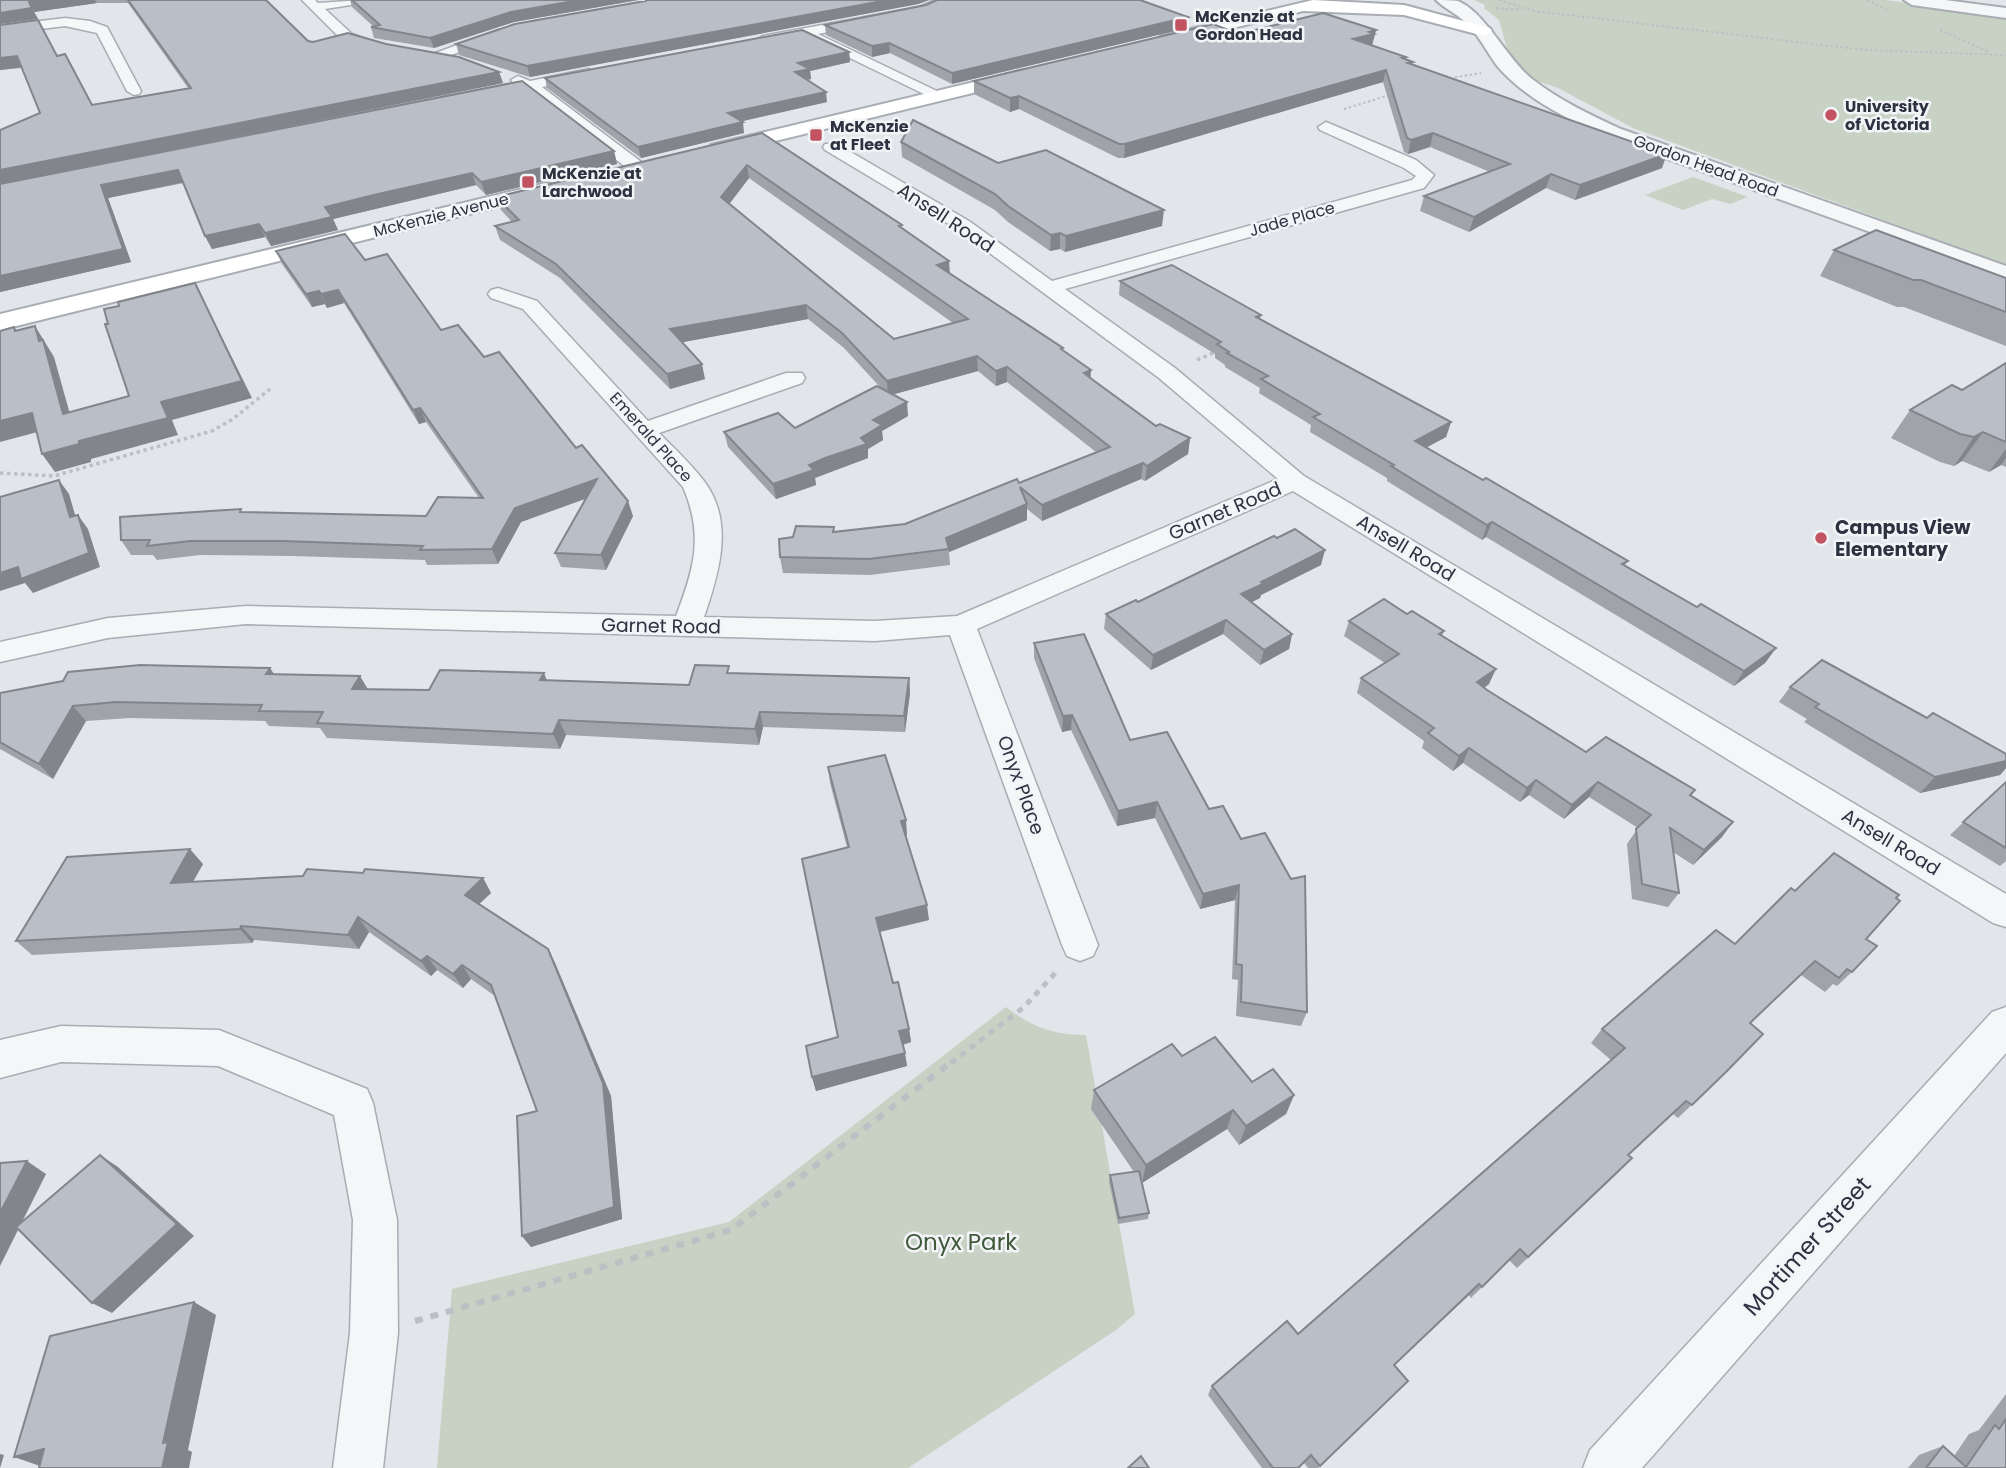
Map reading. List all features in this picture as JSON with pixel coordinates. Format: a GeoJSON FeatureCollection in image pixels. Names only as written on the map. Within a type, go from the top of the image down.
{"type":"FeatureCollection","features":[{"type":"Feature","properties":{"kind":"main road"},"geometry":{"type":"LineString","coordinates":[[1156,42],[1332,0]]}},
{"type":"Feature","properties":{"kind":"main road"},"geometry":{"type":"LineString","coordinates":[[1299,7],[1404,9],[1484,31]]}},
{"type":"Feature","properties":{"kind":"main road"},"geometry":{"type":"LineString","coordinates":[[700,153],[1035,72]]}},
{"type":"Feature","properties":{"kind":"main road"},"geometry":{"type":"LineString","coordinates":[[611,174],[663,162]]}},
{"type":"Feature","properties":{"kind":"main road","name":"McKenzie Avenue"},"geometry":{"type":"LineString","coordinates":[[0,322],[572,183]]}},
{"type":"Feature","properties":{"kind":"street"},"geometry":{"type":"LineString","coordinates":[[311,3],[357,0]]}},
{"type":"Feature","properties":{"kind":"street"},"geometry":{"type":"LineString","coordinates":[[752,42],[922,10],[946,0]]}},
{"type":"Feature","properties":{"kind":"street","name":"Gordon Head Road"},"geometry":{"type":"LineString","coordinates":[[1444,0],[1468,13],[1510,68],[1553,104],[1614,133],[2006,274]]}},
{"type":"Feature","properties":{"kind":"street"},"geometry":{"type":"LineString","coordinates":[[1912,0],[2006,13]]}},
{"type":"Feature","properties":{"kind":"street"},"geometry":{"type":"LineString","coordinates":[[311,3],[347,37],[395,50]]}},
{"type":"Feature","properties":{"kind":"street"},"geometry":{"type":"LineString","coordinates":[[0,30],[74,22],[102,30],[134,91]]}},
{"type":"Feature","properties":{"kind":"street"},"geometry":{"type":"LineString","coordinates":[[463,61],[432,55],[514,29]]}},
{"type":"Feature","properties":{"kind":"street"},"geometry":{"type":"LineString","coordinates":[[804,32],[936,96]]}},
{"type":"Feature","properties":{"kind":"street"},"geometry":{"type":"LineString","coordinates":[[475,96],[607,70]]}},
{"type":"Feature","properties":{"kind":"street"},"geometry":{"type":"LineString","coordinates":[[503,73],[529,85],[638,167]]}},
{"type":"Feature","properties":{"kind":"street","name":"Jade Place"},"geometry":{"type":"LineString","coordinates":[[1048,288],[1418,184],[1426,175],[1410,164],[1326,127]]}},
{"type":"Feature","properties":{"kind":"street","name":"Ansell Road"},"geometry":{"type":"LineString","coordinates":[[831,147],[963,225],[1167,373],[1295,481],[2006,912]]}},
{"type":"Feature","properties":{"kind":"street","name":"Emerald Place"},"geometry":{"type":"LineString","coordinates":[[498,295],[530,305],[694,485],[704,504],[711,544],[701,586],[686,626]]}},
{"type":"Feature","properties":{"kind":"street"},"geometry":{"type":"LineString","coordinates":[[644,430],[794,378]]}},
{"type":"Feature","properties":{"kind":"street","name":"Garnet Road"},"geometry":{"type":"LineString","coordinates":[[0,652],[108,628],[246,615],[876,631],[961,625],[1295,481]]}},
{"type":"Feature","properties":{"kind":"street","name":"Onyx Place"},"geometry":{"type":"LineString","coordinates":[[961,625],[1080,945]]}},
{"type":"Feature","properties":{"kind":"street","name":"Mortimer Street"},"geometry":{"type":"LineString","coordinates":[[1608,1468],[2006,1025]]}},
{"type":"Feature","properties":{"kind":"street"},"geometry":{"type":"LineString","coordinates":[[0,1059],[61,1044],[219,1048],[352,1102],[375,1220],[374,1333],[358,1468]]}},
{"type":"Feature","properties":{"kind":"path"},"geometry":{"type":"LineString","coordinates":[[1499,0],[1534,11]]}},
{"type":"Feature","properties":{"kind":"path"},"geometry":{"type":"LineString","coordinates":[[1494,8],[1865,50],[2006,55]]}},
{"type":"Feature","properties":{"kind":"path"},"geometry":{"type":"LineString","coordinates":[[1446,78],[1510,68]]}},
{"type":"Feature","properties":{"kind":"path"},"geometry":{"type":"LineString","coordinates":[[1326,127],[1316,118],[1394,94]]}},
{"type":"Feature","properties":{"kind":"path"},"geometry":{"type":"LineString","coordinates":[[1167,373],[1230,346]]}},
{"type":"Feature","properties":{"kind":"path"},"geometry":{"type":"LineString","coordinates":[[0,473],[54,475],[212,431],[233,419],[270,389]]}},
{"type":"Feature","properties":{"kind":"path"},"geometry":{"type":"LineString","coordinates":[[374,1333],[731,1230],[1024,1007],[1080,945]]}},
{"type":"Feature","properties":{"kind":"green space","name":"University of Victoria"},"geometry":{"type":"Polygon","coordinates":[[[1474,0],[1886,0],[2006,18],[2006,265],[1633,128],[1558,88],[1537,81],[1509,55],[1499,20],[1484,8],[1485,5],[1474,0]]]}},
{"type":"Feature","properties":{"kind":"green space"},"geometry":{"type":"Polygon","coordinates":[[[1693,177],[1748,197],[1730,204],[1712,199],[1683,210],[1645,195],[1693,177]]]}},
{"type":"Feature","properties":{"kind":"green space","name":"Onyx Park"},"geometry":{"type":"Polygon","coordinates":[[[1006,1007],[1043,1028],[1086,1035],[1135,1314],[1116,1330],[908,1468],[437,1468],[452,1289],[729,1222],[1006,1007]]]}},
{"type":"Feature","properties":{"kind":"building"},"geometry":{"type":"Polygon","coordinates":[[[0,0],[42,0],[29,2],[32,8],[0,13],[0,0]]]}},
{"type":"Feature","properties":{"kind":"building"},"geometry":{"type":"Polygon","coordinates":[[[128,0],[266,0],[308,41],[348,33],[386,44],[459,57],[499,72],[0,170],[0,130],[40,113],[17,56],[0,58],[0,25],[38,20],[57,56],[65,54],[92,105],[191,88],[128,0]]]}},
{"type":"Feature","properties":{"kind":"building"},"geometry":{"type":"Polygon","coordinates":[[[352,0],[580,0],[511,12],[430,38],[371,27],[380,25],[352,0]]]}},
{"type":"Feature","properties":{"kind":"building"},"geometry":{"type":"Polygon","coordinates":[[[647,0],[888,0],[527,66],[456,44],[515,24],[647,0]]]}},
{"type":"Feature","properties":{"kind":"building"},"geometry":{"type":"Polygon","coordinates":[[[937,0],[1140,0],[1188,17],[952,73],[889,43],[872,46],[825,25],[926,5],[937,0]]]}},
{"type":"Feature","properties":{"kind":"building"},"geometry":{"type":"Polygon","coordinates":[[[1323,13],[1376,30],[1369,32],[1374,34],[1353,39],[1406,57],[1402,58],[1413,62],[1408,63],[1667,154],[1580,185],[1551,174],[1474,217],[1424,196],[1510,164],[1433,133],[1411,140],[1407,138],[1386,70],[1125,144],[1119,144],[1019,96],[1010,98],[974,81],[1213,24],[1239,34],[1323,13]]]}},
{"type":"Feature","properties":{"kind":"building"},"geometry":{"type":"Polygon","coordinates":[[[802,30],[849,52],[798,63],[810,69],[795,72],[826,92],[728,113],[743,122],[638,147],[545,78],[802,30]]]}},
{"type":"Feature","properties":{"kind":"building"},"geometry":{"type":"Polygon","coordinates":[[[522,81],[614,151],[481,182],[472,173],[378,194],[325,207],[332,217],[265,233],[259,224],[205,236],[178,170],[101,185],[123,249],[0,276],[0,184],[522,81]]]}},
{"type":"Feature","properties":{"kind":"building"},"geometry":{"type":"Polygon","coordinates":[[[913,120],[998,163],[1046,150],[1164,210],[1066,236],[1060,233],[1051,235],[995,194],[901,142],[913,120]]]}},
{"type":"Feature","properties":{"kind":"building"},"geometry":{"type":"Polygon","coordinates":[[[762,133],[902,225],[899,226],[949,261],[937,265],[1063,348],[1061,349],[1091,370],[1084,373],[1156,426],[1160,424],[1190,438],[1147,466],[1143,463],[1042,505],[1020,487],[1027,504],[946,538],[949,549],[869,559],[780,557],[779,539],[793,537],[796,526],[834,527],[833,532],[905,524],[1017,479],[1019,483],[1110,447],[1007,367],[996,371],[977,356],[887,381],[842,333],[806,305],[670,329],[702,364],[667,374],[556,264],[495,226],[519,220],[496,197],[762,133]],[[747,165],[721,197],[894,339],[968,319],[747,165]]]}},
{"type":"Feature","properties":{"kind":"building"},"geometry":{"type":"Polygon","coordinates":[[[1876,230],[2006,278],[2006,312],[1834,250],[1876,230]]]}},
{"type":"Feature","properties":{"kind":"building"},"geometry":{"type":"Polygon","coordinates":[[[345,234],[365,260],[387,254],[441,330],[458,325],[484,357],[499,352],[576,448],[582,445],[628,501],[601,555],[555,553],[597,479],[515,508],[492,549],[420,550],[423,546],[283,541],[190,541],[147,546],[150,540],[121,540],[120,517],[241,509],[240,512],[426,516],[438,497],[483,498],[420,408],[413,410],[338,290],[306,294],[276,251],[345,234]]]}},
{"type":"Feature","properties":{"kind":"building"},"geometry":{"type":"Polygon","coordinates":[[[1172,265],[1261,315],[1256,317],[1451,422],[1415,441],[1483,480],[1486,478],[1628,561],[1622,564],[1697,607],[1701,604],[1776,648],[1744,671],[1492,522],[1487,525],[1391,466],[1394,465],[1313,417],[1320,414],[1261,379],[1268,376],[1227,353],[1229,352],[1217,344],[1221,342],[1120,281],[1172,265]]]}},
{"type":"Feature","properties":{"kind":"building"},"geometry":{"type":"Polygon","coordinates":[[[195,283],[242,381],[161,402],[168,418],[79,441],[79,444],[42,454],[32,413],[0,421],[0,331],[14,327],[15,331],[35,326],[39,341],[43,340],[63,414],[129,396],[105,324],[108,324],[104,309],[119,306],[118,302],[195,283]]]}},
{"type":"Feature","properties":{"kind":"building"},"geometry":{"type":"Polygon","coordinates":[[[2006,363],[2006,442],[1983,432],[1974,437],[1960,434],[1910,410],[1952,385],[1962,390],[2006,363]]]}},
{"type":"Feature","properties":{"kind":"building"},"geometry":{"type":"Polygon","coordinates":[[[877,386],[907,402],[873,420],[882,425],[861,438],[867,444],[825,458],[809,465],[814,470],[773,484],[724,432],[778,413],[795,428],[877,386]]]}},
{"type":"Feature","properties":{"kind":"building"},"geometry":{"type":"Polygon","coordinates":[[[59,480],[70,517],[78,515],[89,553],[21,579],[18,567],[0,573],[0,497],[59,480]]]}},
{"type":"Feature","properties":{"kind":"building"},"geometry":{"type":"Polygon","coordinates":[[[1295,529],[1325,550],[1241,594],[1292,634],[1264,650],[1226,620],[1153,655],[1106,614],[1136,600],[1138,602],[1274,536],[1277,538],[1295,529]]]}},
{"type":"Feature","properties":{"kind":"building"},"geometry":{"type":"Polygon","coordinates":[[[1384,599],[1407,614],[1412,611],[1444,631],[1439,634],[1496,669],[1477,682],[1487,690],[1586,752],[1606,737],[1695,790],[1690,795],[1733,822],[1704,850],[1670,828],[1679,893],[1642,884],[1636,829],[1651,815],[1598,782],[1572,805],[1536,780],[1527,788],[1469,748],[1459,756],[1428,733],[1434,728],[1361,678],[1399,654],[1349,621],[1384,599]]]}},
{"type":"Feature","properties":{"kind":"building"},"geometry":{"type":"Polygon","coordinates":[[[1084,634],[1130,740],[1167,732],[1209,809],[1223,806],[1241,839],[1265,833],[1291,879],[1305,876],[1307,1012],[1241,1002],[1242,965],[1236,964],[1239,885],[1203,894],[1157,802],[1118,811],[1072,715],[1063,716],[1034,643],[1084,634]]]}},
{"type":"Feature","properties":{"kind":"building"},"geometry":{"type":"Polygon","coordinates":[[[1822,660],[1927,718],[1933,713],[2006,754],[2006,761],[1935,777],[1815,707],[1819,704],[1790,687],[1822,660]]]}},
{"type":"Feature","properties":{"kind":"building"},"geometry":{"type":"Polygon","coordinates":[[[140,665],[270,668],[266,674],[360,676],[352,689],[429,690],[440,670],[544,673],[540,680],[689,685],[695,665],[729,666],[727,673],[909,678],[904,716],[760,712],[755,729],[559,720],[553,734],[317,723],[323,712],[259,711],[262,705],[116,702],[73,706],[39,764],[0,742],[0,693],[63,681],[68,672],[140,665]]]}},
{"type":"Feature","properties":{"kind":"building"},"geometry":{"type":"Polygon","coordinates":[[[885,755],[906,820],[901,821],[927,905],[876,918],[893,983],[898,982],[909,1029],[899,1031],[905,1053],[812,1077],[806,1046],[838,1037],[802,859],[849,847],[828,767],[885,755]]]}},
{"type":"Feature","properties":{"kind":"building"},"geometry":{"type":"Polygon","coordinates":[[[2006,782],[2006,848],[1963,822],[2006,782]]]}},
{"type":"Feature","properties":{"kind":"building"},"geometry":{"type":"Polygon","coordinates":[[[190,849],[171,883],[303,876],[307,869],[363,873],[365,869],[483,878],[465,895],[548,949],[603,1083],[614,1207],[522,1236],[517,1116],[537,1111],[491,985],[462,965],[453,974],[427,956],[421,961],[358,917],[348,935],[241,926],[240,929],[16,941],[67,857],[190,849]]]}},
{"type":"Feature","properties":{"kind":"building"},"geometry":{"type":"Polygon","coordinates":[[[1834,853],[1899,895],[1896,898],[1900,901],[1866,939],[1877,946],[1852,972],[1847,969],[1839,978],[1815,961],[1750,1023],[1763,1034],[1692,1105],[1686,1101],[1628,1155],[1632,1158],[1528,1257],[1520,1249],[1482,1287],[1479,1284],[1394,1365],[1408,1381],[1320,1466],[1311,1455],[1298,1468],[1273,1468],[1212,1386],[1287,1321],[1298,1334],[1625,1048],[1602,1029],[1716,930],[1735,944],[1791,888],[1795,891],[1834,853]]]}},
{"type":"Feature","properties":{"kind":"building"},"geometry":{"type":"Polygon","coordinates":[[[1215,1037],[1252,1082],[1273,1069],[1294,1095],[1246,1126],[1233,1110],[1146,1165],[1094,1090],[1172,1044],[1182,1056],[1215,1037]]]}},
{"type":"Feature","properties":{"kind":"building"},"geometry":{"type":"Polygon","coordinates":[[[100,1155],[177,1224],[92,1303],[16,1227],[100,1155]]]}},
{"type":"Feature","properties":{"kind":"building"},"geometry":{"type":"Polygon","coordinates":[[[27,1161],[0,1213],[0,1163],[27,1161]]]}},
{"type":"Feature","properties":{"kind":"building"},"geometry":{"type":"Polygon","coordinates":[[[1139,1171],[1149,1213],[1119,1218],[1110,1175],[1139,1171]]]}},
{"type":"Feature","properties":{"kind":"building"},"geometry":{"type":"Polygon","coordinates":[[[194,1302],[163,1443],[168,1442],[162,1468],[39,1468],[44,1449],[14,1457],[50,1336],[194,1302]]]}},
{"type":"Feature","properties":{"kind":"building"},"geometry":{"type":"Polygon","coordinates":[[[2006,1419],[2006,1468],[1926,1468],[1943,1446],[1966,1467],[1995,1425],[1999,1429],[2006,1419]]]}},
{"type":"Feature","properties":{"kind":"building"},"geometry":{"type":"Polygon","coordinates":[[[1141,1456],[1149,1468],[1128,1468],[1141,1456]]]}},
{"type":"Feature","properties":{"kind":"place","name":"McKenzie at Gordon Head"},"geometry":{"type":"Point","coordinates":[1181,25]}},
{"type":"Feature","properties":{"kind":"place","name":"University of Victoria"},"geometry":{"type":"Point","coordinates":[1831,115]}},
{"type":"Feature","properties":{"kind":"place","name":"McKenzie at Fleet"},"geometry":{"type":"Point","coordinates":[816,135]}},
{"type":"Feature","properties":{"kind":"place","name":"McKenzie at Larchwood"},"geometry":{"type":"Point","coordinates":[528,182]}},
{"type":"Feature","properties":{"kind":"place","name":"Campus View Elementary"},"geometry":{"type":"Point","coordinates":[1821,538]}}]}
